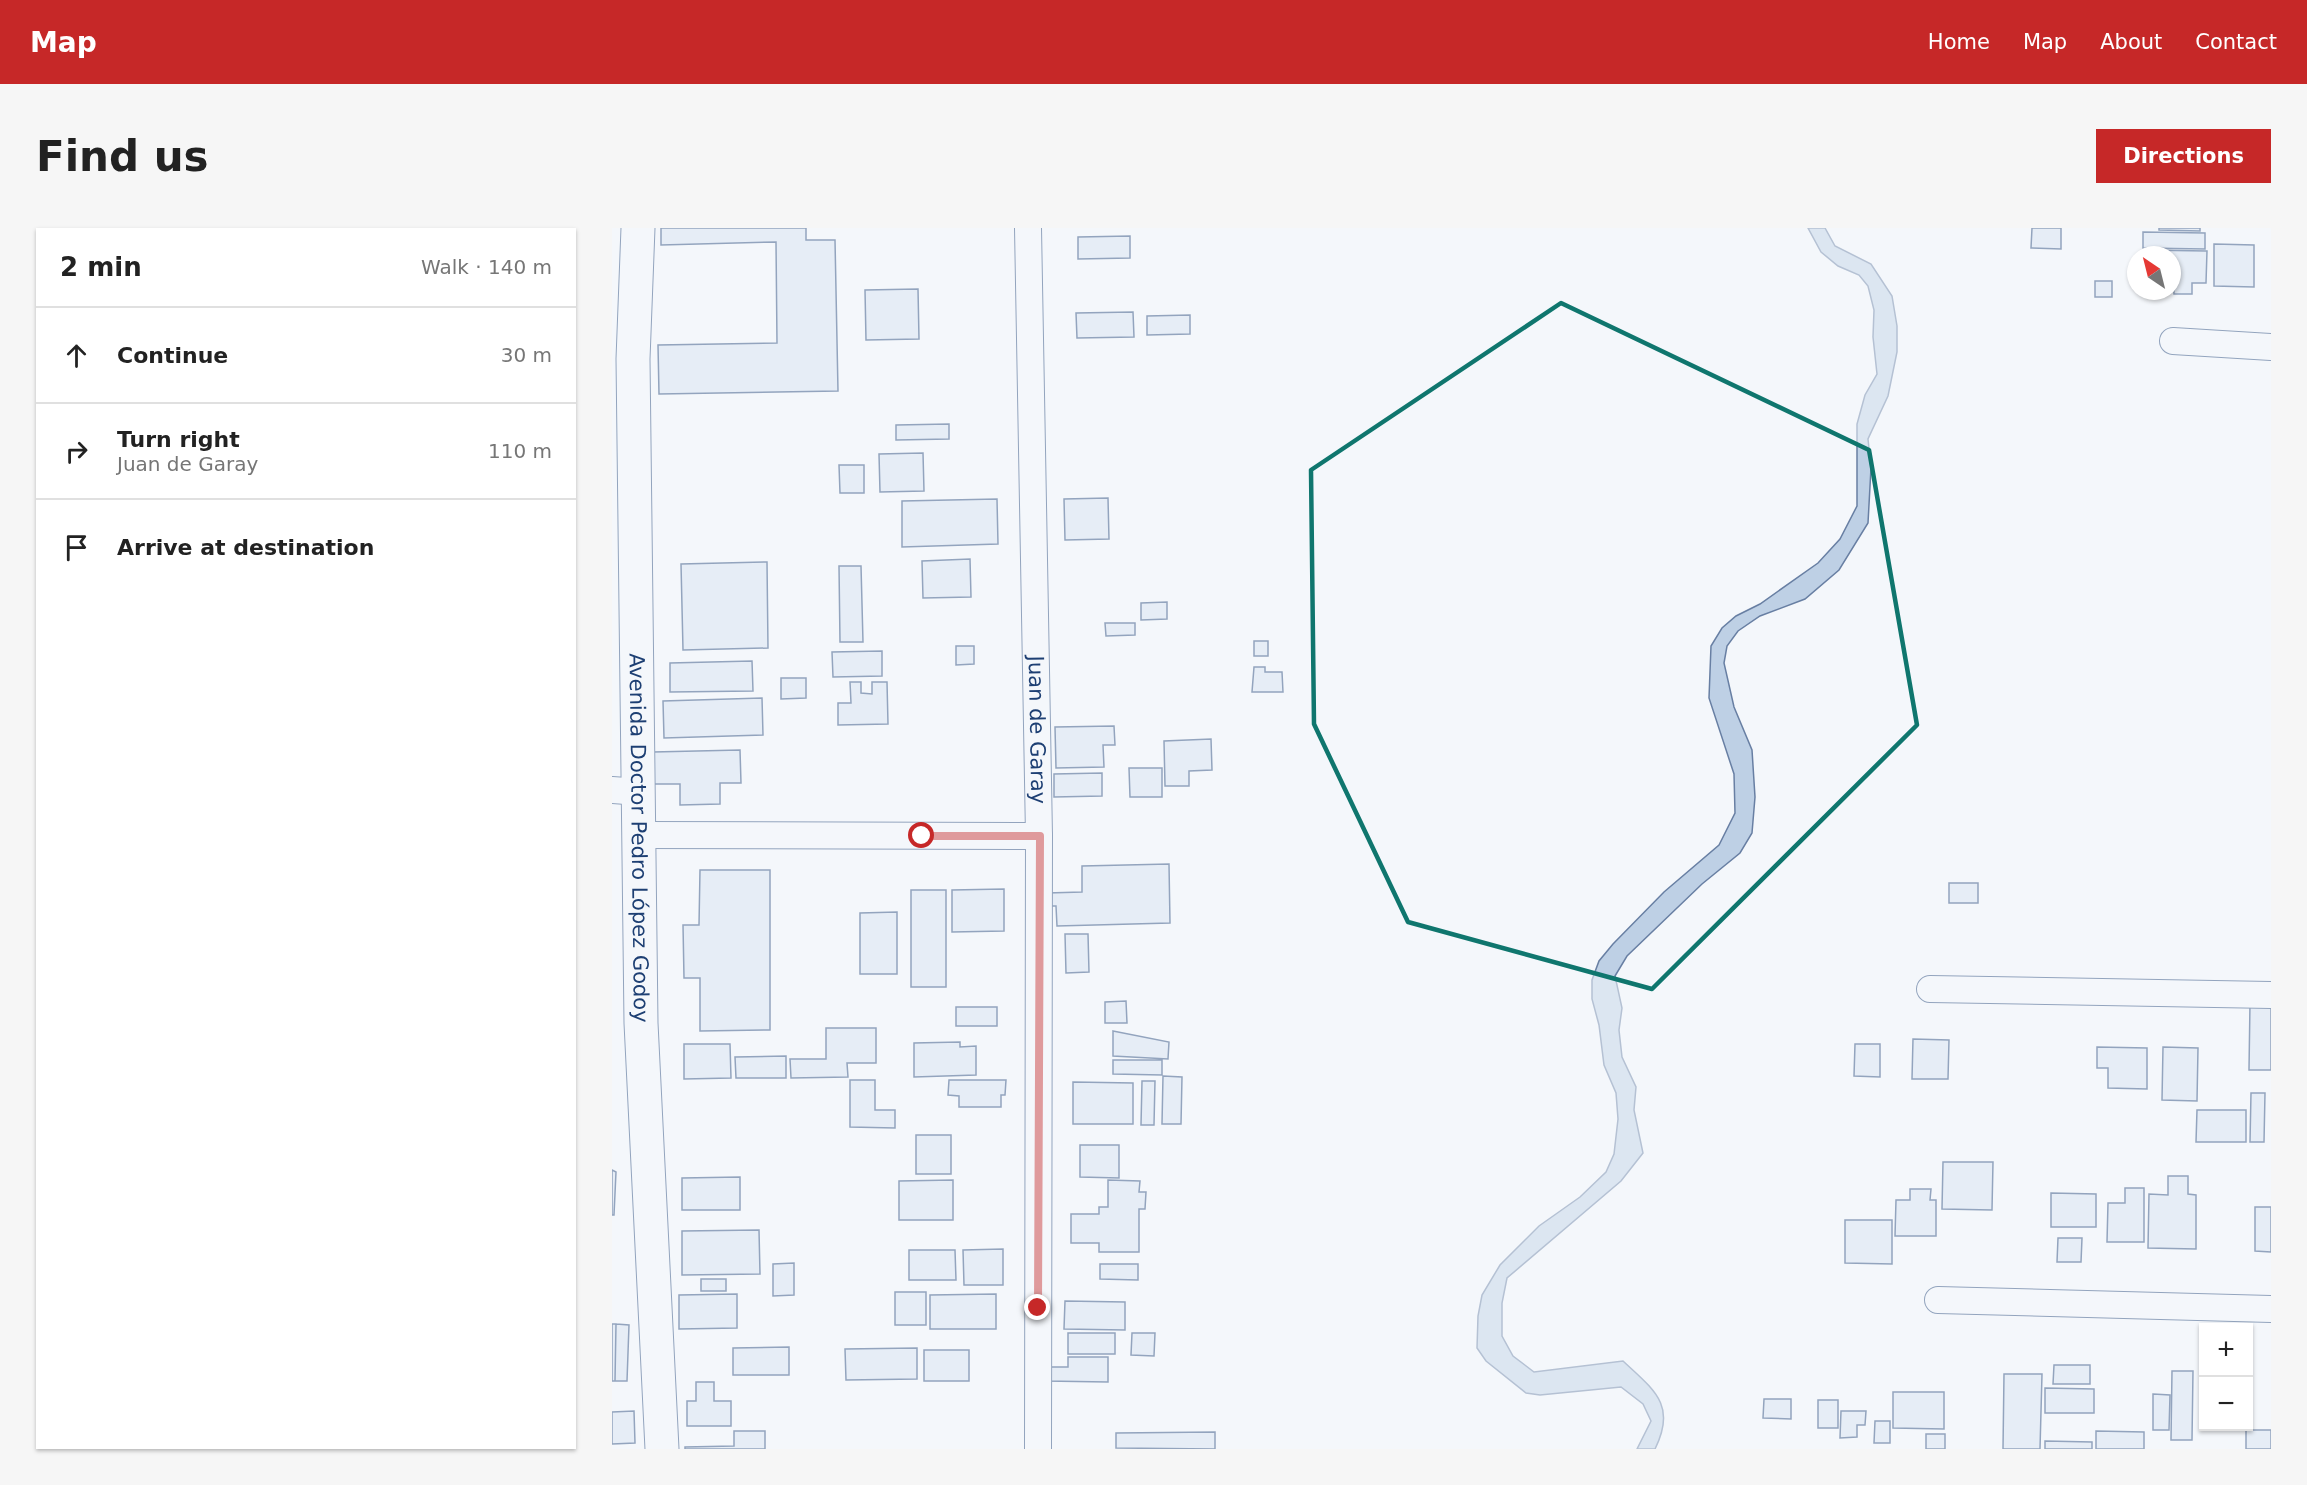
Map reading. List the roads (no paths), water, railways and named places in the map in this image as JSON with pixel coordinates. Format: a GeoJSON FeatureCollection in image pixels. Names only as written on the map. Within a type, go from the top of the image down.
{"type":"FeatureCollection","features":[{"type":"Feature","properties":{"kind":"main road","name":"Avenida Doctor Pedro López Godoy"},"geometry":{"type":"LineString","coordinates":[[638,228],[622,359],[626,791],[640,835],[641,1023],[662,1449]]}},
{"type":"Feature","properties":{"kind":"street","name":"Juan de Garay"},"geometry":{"type":"LineString","coordinates":[[1028,228],[1040,836],[1038,1449]]}},
{"type":"Feature","properties":{"kind":"street"},"geometry":{"type":"LineString","coordinates":[[2173,341],[2271,347]]}},
{"type":"Feature","properties":{"kind":"street"},"geometry":{"type":"LineString","coordinates":[[640,835],[1040,836]]}},
{"type":"Feature","properties":{"kind":"street"},"geometry":{"type":"LineString","coordinates":[[1930,989],[2271,995]]}},
{"type":"Feature","properties":{"kind":"street"},"geometry":{"type":"LineString","coordinates":[[1938,1300],[2271,1309]]}},
{"type":"Feature","properties":{"kind":"water"},"geometry":{"type":"Polygon","coordinates":[[[1808,228],[1825,228],[1835,246],[1871,264],[1892,296],[1897,326],[1897,352],[1888,396],[1868,439],[1871,468],[1868,523],[1839,570],[1805,599],[1760,616],[1738,631],[1727,646],[1724,663],[1734,707],[1752,750],[1755,797],[1752,833],[1740,853],[1702,884],[1627,956],[1615,976],[1622,1008],[1619,1030],[1622,1057],[1636,1087],[1634,1110],[1643,1153],[1621,1181],[1507,1278],[1502,1303],[1502,1336],[1513,1356],[1534,1372],[1623,1361],[1653,1390],[1663,1409],[1664,1421],[1661,1434],[1655,1449],[1637,1449],[1651,1421],[1643,1404],[1621,1387],[1540,1395],[1526,1393],[1486,1361],[1477,1348],[1478,1316],[1482,1295],[1500,1265],[1539,1226],[1580,1197],[1606,1172],[1614,1154],[1618,1119],[1616,1093],[1604,1065],[1599,1025],[1592,999],[1592,980],[1599,961],[1664,892],[1719,845],[1735,813],[1734,774],[1709,698],[1711,646],[1722,628],[1736,616],[1760,604],[1818,563],[1840,539],[1857,506],[1857,424],[1865,395],[1877,374],[1873,337],[1874,310],[1868,286],[1859,275],[1838,266],[1821,252],[1808,228]]]}}]}
